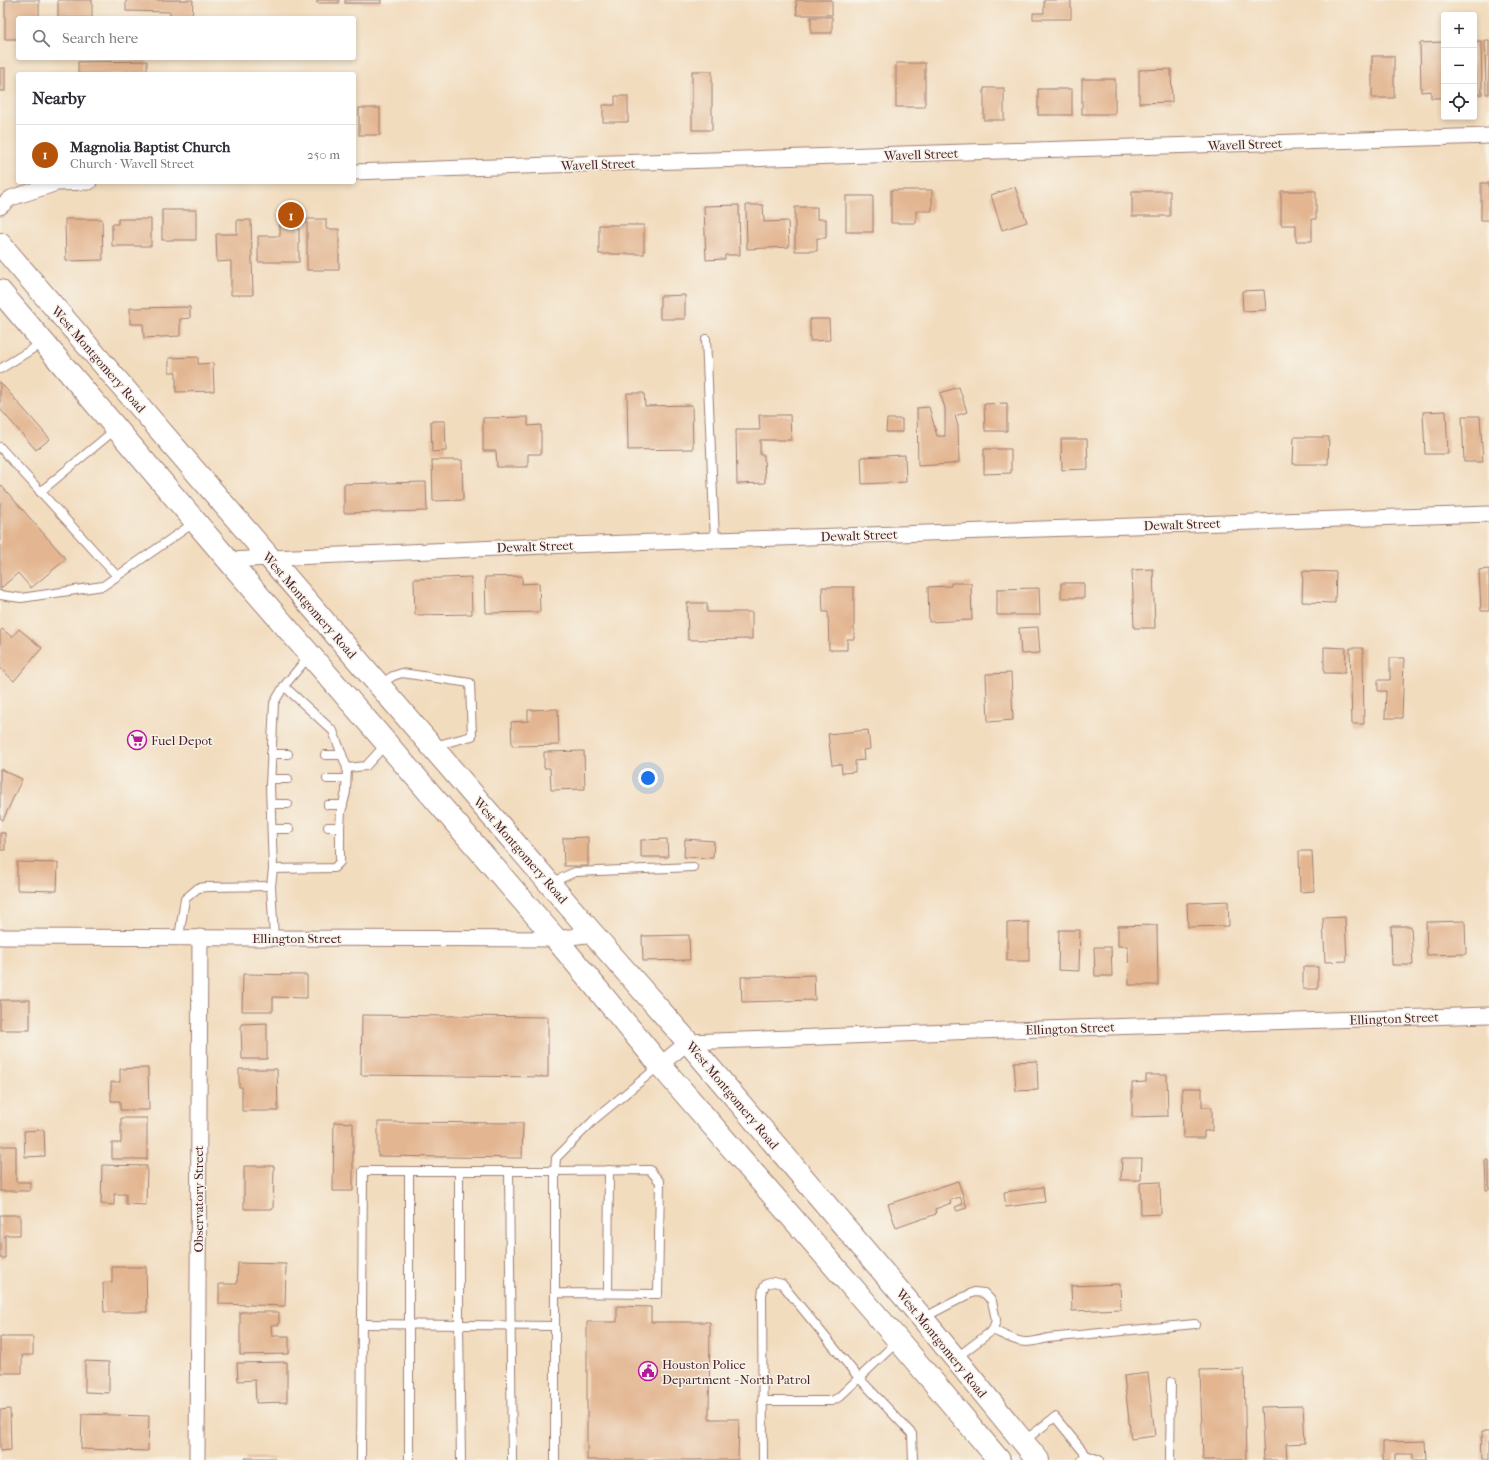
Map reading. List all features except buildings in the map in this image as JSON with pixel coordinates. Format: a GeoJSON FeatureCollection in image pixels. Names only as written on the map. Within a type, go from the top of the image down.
{"type":"FeatureCollection","features":[{"type":"Feature","properties":{"kind":"main road","name":"West Montgomery Road"},"geometry":{"type":"LineString","coordinates":[[0,244],[549,883],[688,1042],[923,1319],[1038,1460]]}},
{"type":"Feature","properties":{"kind":"main road"},"geometry":{"type":"LineString","coordinates":[[0,291],[228,560],[556,939],[660,1065],[898,1340],[999,1460]]}},
{"type":"Feature","properties":{"kind":"main road"},"geometry":{"type":"LineString","coordinates":[[898,1340],[923,1319]]}},
{"type":"Feature","properties":{"kind":"street","name":"Wavell Street"},"geometry":{"type":"LineString","coordinates":[[356,172],[1489,136]]}},
{"type":"Feature","properties":{"kind":"street"},"geometry":{"type":"LineString","coordinates":[[0,206],[11,198],[54,184]]}},
{"type":"Feature","properties":{"kind":"street","name":"Dewalt Street"},"geometry":{"type":"LineString","coordinates":[[228,560],[269,557],[715,540],[1489,514]]}},
{"type":"Feature","properties":{"kind":"street","name":"Ellington Street"},"geometry":{"type":"LineString","coordinates":[[0,936],[556,939],[593,934]]}},
{"type":"Feature","properties":{"kind":"street","name":"Observatory Street"},"geometry":{"type":"LineString","coordinates":[[197,1460],[200,937]]}},
{"type":"Feature","properties":{"kind":"street","name":"Ellington Street"},"geometry":{"type":"LineString","coordinates":[[688,1042],[977,1031],[1489,1015]]}},
{"type":"Feature","properties":{"kind":"street"},"geometry":{"type":"LineString","coordinates":[[660,1065],[688,1042]]}},
{"type":"Feature","properties":{"kind":"lane"},"geometry":{"type":"LineString","coordinates":[[706,339],[715,540]]}},
{"type":"Feature","properties":{"kind":"lane"},"geometry":{"type":"LineString","coordinates":[[0,369],[43,343]]}},
{"type":"Feature","properties":{"kind":"lane"},"geometry":{"type":"LineString","coordinates":[[40,492],[117,429]]}},
{"type":"Feature","properties":{"kind":"lane"},"geometry":{"type":"LineString","coordinates":[[0,447],[117,576]]}},
{"type":"Feature","properties":{"kind":"lane"},"geometry":{"type":"LineString","coordinates":[[0,595],[21,598],[103,586],[195,521]]}},
{"type":"Feature","properties":{"kind":"lane"},"geometry":{"type":"LineString","coordinates":[[274,938],[271,886],[274,869],[271,804],[271,754],[274,703],[284,686],[310,655]]}},
{"type":"Feature","properties":{"kind":"lane"},"geometry":{"type":"LineString","coordinates":[[379,685],[402,673],[470,683],[472,736],[432,747]]}},
{"type":"Feature","properties":{"kind":"lane"},"geometry":{"type":"LineString","coordinates":[[274,869],[334,868],[340,862],[340,827],[346,792],[347,768],[333,731],[284,686]]}},
{"type":"Feature","properties":{"kind":"lane"},"geometry":{"type":"LineString","coordinates":[[347,768],[366,766],[386,743]]}},
{"type":"Feature","properties":{"kind":"lane"},"geometry":{"type":"LineString","coordinates":[[271,754],[288,754]]}},
{"type":"Feature","properties":{"kind":"lane"},"geometry":{"type":"LineString","coordinates":[[325,755],[342,755]]}},
{"type":"Feature","properties":{"kind":"lane"},"geometry":{"type":"LineString","coordinates":[[271,779],[288,779]]}},
{"type":"Feature","properties":{"kind":"lane"},"geometry":{"type":"LineString","coordinates":[[327,779],[346,779]]}},
{"type":"Feature","properties":{"kind":"lane"},"geometry":{"type":"LineString","coordinates":[[271,804],[288,804]]}},
{"type":"Feature","properties":{"kind":"lane"},"geometry":{"type":"LineString","coordinates":[[328,805],[343,805]]}},
{"type":"Feature","properties":{"kind":"lane"},"geometry":{"type":"LineString","coordinates":[[328,827],[340,827]]}},
{"type":"Feature","properties":{"kind":"lane"},"geometry":{"type":"LineString","coordinates":[[272,830],[289,829]]}},
{"type":"Feature","properties":{"kind":"lane"},"geometry":{"type":"LineString","coordinates":[[549,883],[575,872],[693,867]]}},
{"type":"Feature","properties":{"kind":"lane"},"geometry":{"type":"LineString","coordinates":[[179,937],[185,899],[198,888],[271,886]]}},
{"type":"Feature","properties":{"kind":"lane"},"geometry":{"type":"LineString","coordinates":[[555,1460],[556,1158],[596,1118],[660,1065]]}},
{"type":"Feature","properties":{"kind":"lane"},"geometry":{"type":"LineString","coordinates":[[608,1293],[609,1170]]}},
{"type":"Feature","properties":{"kind":"lane"},"geometry":{"type":"LineString","coordinates":[[361,1460],[363,1172],[650,1170],[660,1182],[658,1294],[555,1293]]}},
{"type":"Feature","properties":{"kind":"lane"},"geometry":{"type":"LineString","coordinates":[[459,1171],[461,1460]]}},
{"type":"Feature","properties":{"kind":"lane"},"geometry":{"type":"LineString","coordinates":[[509,1171],[512,1460]]}},
{"type":"Feature","properties":{"kind":"lane"},"geometry":{"type":"LineString","coordinates":[[409,1172],[409,1460]]}},
{"type":"Feature","properties":{"kind":"lane"},"geometry":{"type":"LineString","coordinates":[[763,1460],[762,1296],[763,1288],[770,1282],[782,1284],[859,1378],[912,1434],[913,1460]]}},
{"type":"Feature","properties":{"kind":"lane"},"geometry":{"type":"LineString","coordinates":[[923,1319],[974,1292],[984,1293],[992,1301],[996,1320],[993,1330],[967,1348],[955,1359]]}},
{"type":"Feature","properties":{"kind":"lane"},"geometry":{"type":"LineString","coordinates":[[362,1324],[555,1326]]}},
{"type":"Feature","properties":{"kind":"lane"},"geometry":{"type":"LineString","coordinates":[[993,1330],[1021,1342],[1033,1342],[1048,1338],[1195,1324]]}},
{"type":"Feature","properties":{"kind":"lane"},"geometry":{"type":"LineString","coordinates":[[762,1402],[832,1401],[839,1397],[898,1340]]}},
{"type":"Feature","properties":{"kind":"lane"},"geometry":{"type":"LineString","coordinates":[[1170,1460],[1171,1382]]}},
{"type":"Feature","properties":{"kind":"lane"},"geometry":{"type":"LineString","coordinates":[[1023,1442],[1055,1417],[1084,1458],[1099,1460]]}},
{"type":"Feature","properties":{"kind":"place","name":"Magnolia Baptist Church"},"geometry":{"type":"Point","coordinates":[291,215]}},
{"type":"Feature","properties":{"kind":"place","name":"Fuel Depot"},"geometry":{"type":"Point","coordinates":[137,740]}},
{"type":"Feature","properties":{"kind":"place","name":"Houston Police Department - North Patrol"},"geometry":{"type":"Point","coordinates":[648,1371]}}]}
